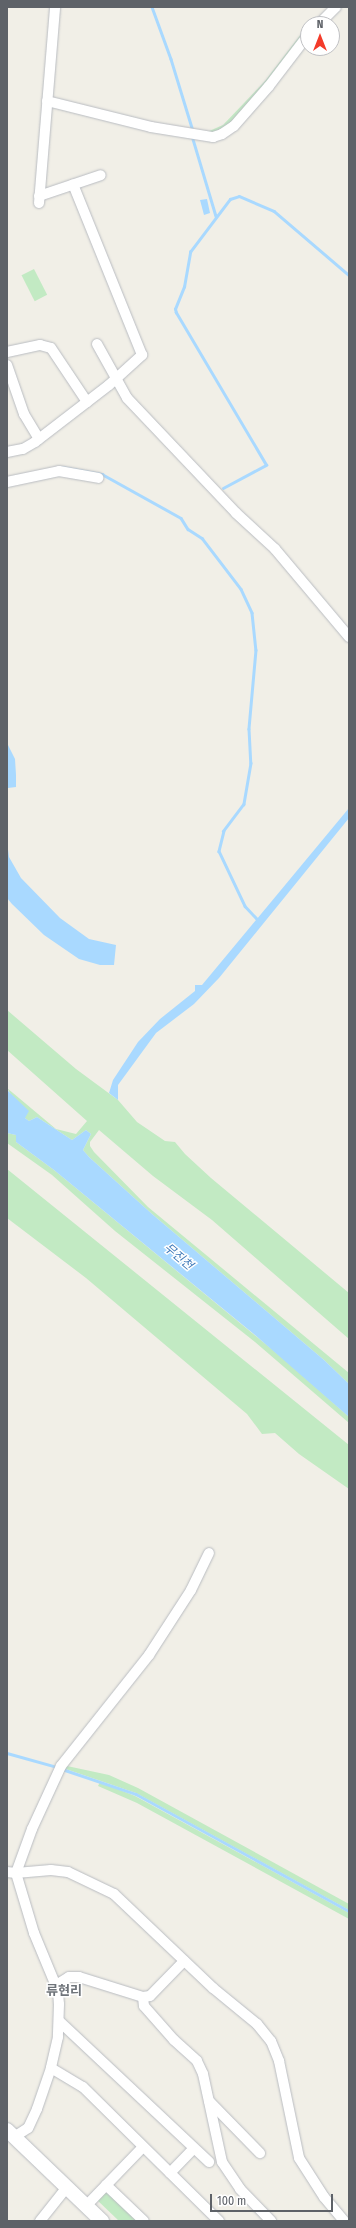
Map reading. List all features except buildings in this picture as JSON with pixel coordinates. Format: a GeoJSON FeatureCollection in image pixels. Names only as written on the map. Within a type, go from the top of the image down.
{"type":"FeatureCollection","features":[{"type":"Feature","properties":{"kind":"main road"},"geometry":{"type":"LineString","coordinates":[[10,2133],[102,2221]]}},
{"type":"Feature","properties":{"kind":"street"},"geometry":{"type":"LineString","coordinates":[[55,7],[39,199],[73,184],[101,175]]}},
{"type":"Feature","properties":{"kind":"street"},"geometry":{"type":"LineString","coordinates":[[327,16],[336,7]]}},
{"type":"Feature","properties":{"kind":"street"},"geometry":{"type":"LineString","coordinates":[[48,101],[150,127],[213,137],[222,134],[234,126],[269,86],[300,45]]}},
{"type":"Feature","properties":{"kind":"street"},"geometry":{"type":"LineString","coordinates":[[7,452],[23,449],[40,439],[87,402],[142,354],[73,184]]}},
{"type":"Feature","properties":{"kind":"street"},"geometry":{"type":"LineString","coordinates":[[97,344],[114,379],[127,398],[188,462],[275,549],[349,637]]}},
{"type":"Feature","properties":{"kind":"street"},"geometry":{"type":"LineString","coordinates":[[7,352],[36,346],[51,348],[87,402]]}},
{"type":"Feature","properties":{"kind":"street"},"geometry":{"type":"LineString","coordinates":[[7,365],[24,414],[40,439]]}},
{"type":"Feature","properties":{"kind":"street"},"geometry":{"type":"LineString","coordinates":[[7,482],[59,471],[98,478]]}},
{"type":"Feature","properties":{"kind":"street"},"geometry":{"type":"LineString","coordinates":[[58,1992],[11,1872],[59,1769],[154,1649],[191,1590],[209,1553]]}},
{"type":"Feature","properties":{"kind":"street"},"geometry":{"type":"LineString","coordinates":[[11,1872],[51,1870],[68,1872],[85,1881],[92,1882],[114,1894],[184,1961],[257,2024],[271,2041],[279,2061],[299,2158],[324,2198],[344,2221]]}},
{"type":"Feature","properties":{"kind":"street"},"geometry":{"type":"LineString","coordinates":[[10,2133],[28,2128],[37,2109],[51,2068],[59,2021],[58,1992],[61,1982],[69,1977],[79,1977],[143,1997],[154,1992],[184,1961]]}},
{"type":"Feature","properties":{"kind":"street"},"geometry":{"type":"LineString","coordinates":[[143,1997],[144,2006],[174,2040],[197,2061],[209,2102],[218,2148],[228,2174],[271,2221]]}},
{"type":"Feature","properties":{"kind":"street"},"geometry":{"type":"LineString","coordinates":[[59,2021],[209,2162]]}},
{"type":"Feature","properties":{"kind":"street"},"geometry":{"type":"LineString","coordinates":[[51,2068],[83,2087],[220,2221]]}},
{"type":"Feature","properties":{"kind":"street"},"geometry":{"type":"LineString","coordinates":[[209,2102],[260,2153]]}},
{"type":"Feature","properties":{"kind":"street"},"geometry":{"type":"LineString","coordinates":[[86,2206],[143,2147]]}},
{"type":"Feature","properties":{"kind":"street"},"geometry":{"type":"LineString","coordinates":[[170,2173],[194,2149]]}},
{"type":"Feature","properties":{"kind":"street"},"geometry":{"type":"LineString","coordinates":[[106,2185],[144,2221]]}},
{"type":"Feature","properties":{"kind":"street"},"geometry":{"type":"LineString","coordinates":[[40,2221],[67,2187]]}},
{"type":"Feature","properties":{"kind":"green space"},"geometry":{"type":"Polygon","coordinates":[[[300,35],[300,41],[236,120],[219,133],[207,132],[223,125],[265,81],[300,35]]]}},
{"type":"Feature","properties":{"kind":"green space"},"geometry":{"type":"Polygon","coordinates":[[[34,269],[47,295],[35,301],[22,275],[34,269]]]}},
{"type":"Feature","properties":{"kind":"green space"},"geometry":{"type":"Polygon","coordinates":[[[7,1010],[76,1069],[118,1100],[137,1122],[165,1141],[175,1142],[185,1154],[211,1178],[349,1293],[349,1339],[212,1220],[153,1176],[99,1130],[90,1142],[90,1146],[94,1152],[148,1207],[349,1373],[349,1384],[324,1360],[152,1214],[89,1157],[83,1150],[91,1134],[86,1130],[72,1140],[37,1117],[29,1121],[25,1118],[7,1088],[56,1129],[76,1134],[87,1121],[7,1050],[7,1010]]]}},
{"type":"Feature","properties":{"kind":"green space"},"geometry":{"type":"Polygon","coordinates":[[[7,1133],[16,1135],[16,1142],[54,1170],[291,1365],[349,1417],[349,1423],[255,1342],[115,1231],[52,1175],[7,1143],[7,1133]]]}},
{"type":"Feature","properties":{"kind":"green space"},"geometry":{"type":"Polygon","coordinates":[[[7,1169],[349,1445],[349,1489],[299,1454],[275,1433],[262,1434],[247,1414],[86,1278],[7,1218],[7,1169]]]}},
{"type":"Feature","properties":{"kind":"green space"},"geometry":{"type":"Polygon","coordinates":[[[67,1766],[109,1775],[138,1788],[349,1904],[349,1910],[136,1793],[63,1768],[67,1766]]]}},
{"type":"Feature","properties":{"kind":"green space"},"geometry":{"type":"Polygon","coordinates":[[[100,1782],[135,1796],[349,1913],[349,1919],[137,1803],[98,1786],[100,1782]]]}},
{"type":"Feature","properties":{"kind":"green space"},"geometry":{"type":"Polygon","coordinates":[[[105,2188],[139,2221],[119,2221],[95,2198],[105,2188]]]}},
{"type":"Feature","properties":{"kind":"water"},"geometry":{"type":"Polygon","coordinates":[[[207,199],[210,213],[204,215],[200,200],[207,199]]]}},
{"type":"Feature","properties":{"kind":"water"},"geometry":{"type":"Polygon","coordinates":[[[7,743],[15,759],[16,775],[16,787],[8,788],[7,743]]]}},
{"type":"Feature","properties":{"kind":"water"},"geometry":{"type":"Polygon","coordinates":[[[349,808],[349,818],[219,978],[194,1004],[156,1033],[118,1085],[118,1100],[109,1093],[113,1080],[138,1042],[160,1019],[195,991],[195,985],[202,985],[349,808]]]}},
{"type":"Feature","properties":{"kind":"water"},"geometry":{"type":"Polygon","coordinates":[[[7,842],[9,857],[21,878],[60,918],[89,939],[116,945],[114,965],[100,965],[79,959],[44,935],[12,904],[7,898],[7,842]]]}},
{"type":"Feature","properties":{"kind":"water","name":"무진천"},"geometry":{"type":"Polygon","coordinates":[[[7,1090],[29,1111],[25,1118],[29,1121],[37,1117],[72,1140],[86,1130],[91,1134],[83,1150],[89,1157],[152,1214],[324,1360],[349,1384],[349,1417],[255,1335],[54,1170],[16,1142],[16,1135],[7,1133],[7,1090]]]}},
{"type":"Feature","properties":{"kind":"waterway"},"geometry":{"type":"LineString","coordinates":[[152,7],[171,59],[193,131]]}},
{"type":"Feature","properties":{"kind":"waterway"},"geometry":{"type":"LineString","coordinates":[[193,139],[216,216]]}},
{"type":"Feature","properties":{"kind":"waterway"},"geometry":{"type":"LineString","coordinates":[[223,488],[266,465],[176,313],[175,309],[184,287],[190,252],[230,199],[239,196],[274,211],[349,275]]}},
{"type":"Feature","properties":{"kind":"waterway"},"geometry":{"type":"LineString","coordinates":[[61,467],[102,474],[181,518],[188,529],[202,538],[241,589],[252,613],[256,650],[249,729],[251,763],[244,804],[224,831],[219,851],[245,906],[260,922]]}},
{"type":"Feature","properties":{"kind":"waterway"},"geometry":{"type":"LineString","coordinates":[[7,1753],[57,1767]]}},
{"type":"Feature","properties":{"kind":"waterway"},"geometry":{"type":"LineString","coordinates":[[62,1769],[136,1794],[349,1911]]}},
{"type":"Feature","properties":{"kind":"district","name":"류현리"},"geometry":{"type":"Point","coordinates":[64,1991]}}]}
